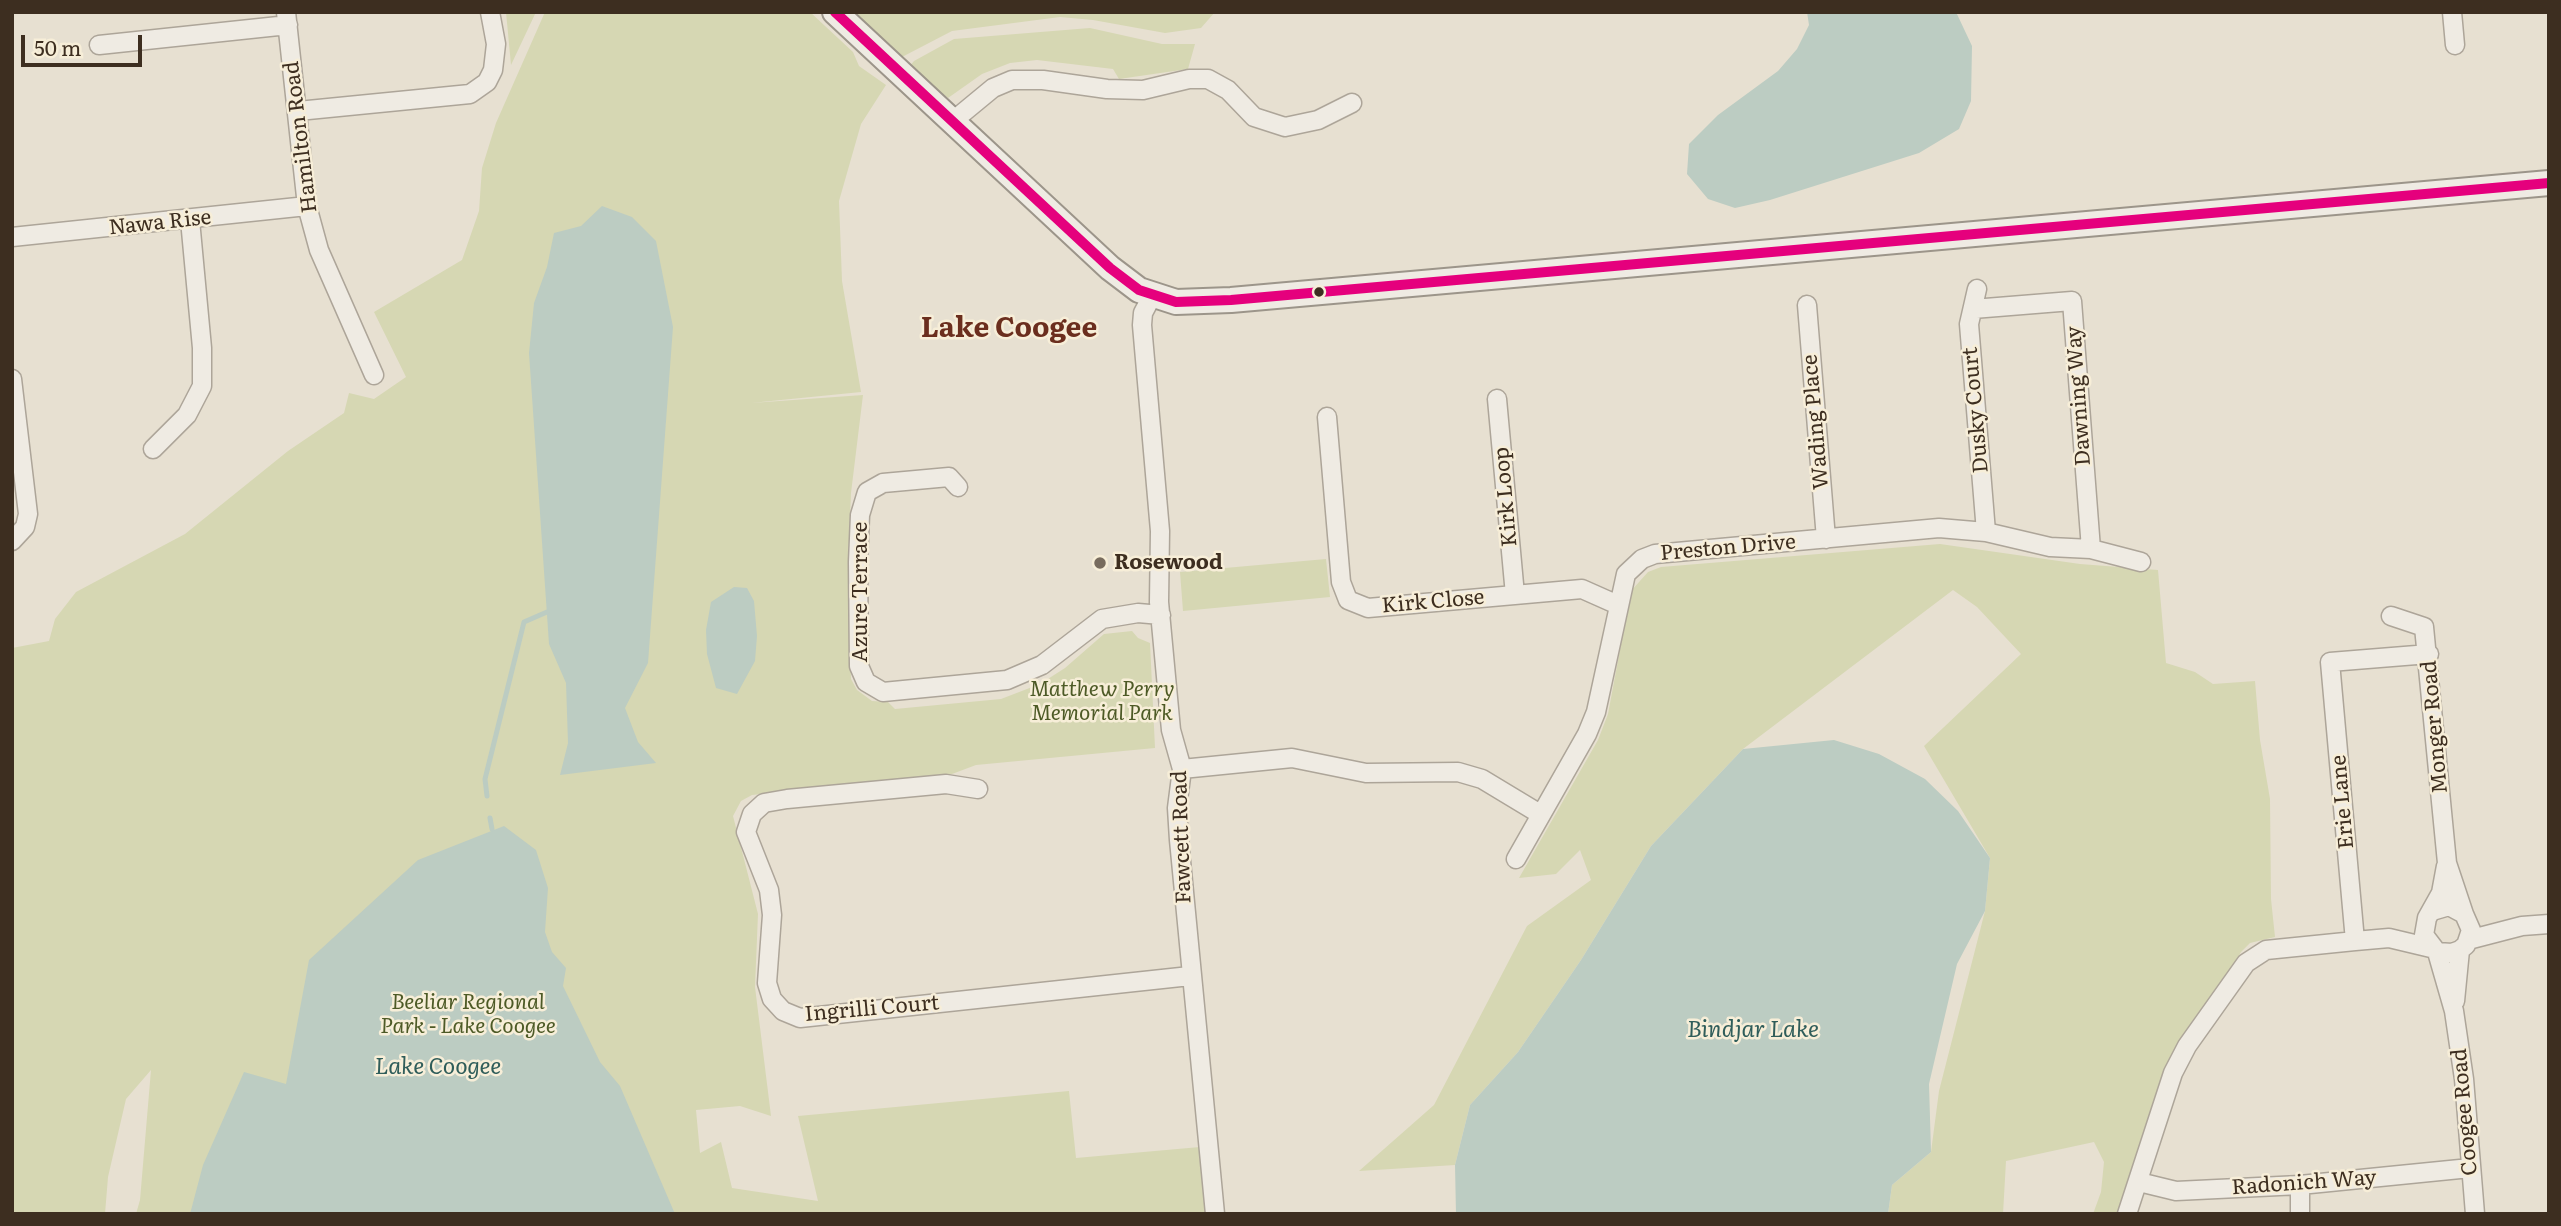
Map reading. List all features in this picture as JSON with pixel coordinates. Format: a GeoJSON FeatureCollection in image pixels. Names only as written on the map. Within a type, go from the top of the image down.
{"type":"FeatureCollection","features":[{"type":"Feature","properties":{"kind":"main road"},"geometry":{"type":"LineString","coordinates":[[835,12],[1110,268],[1152,296],[1176,302],[1231,300],[2549,183]]}},
{"type":"Feature","properties":{"kind":"street"},"geometry":{"type":"LineString","coordinates":[[298,111],[470,94],[487,82],[493,70],[496,44],[490,12]]}},
{"type":"Feature","properties":{"kind":"street"},"geometry":{"type":"LineString","coordinates":[[2452,12],[2455,45]]}},
{"type":"Feature","properties":{"kind":"street"},"geometry":{"type":"LineString","coordinates":[[99,45],[287,19]]}},
{"type":"Feature","properties":{"kind":"street","name":"Hamilton Road"},"geometry":{"type":"LineString","coordinates":[[287,19],[307,206],[319,250],[374,375]]}},
{"type":"Feature","properties":{"kind":"street"},"geometry":{"type":"LineString","coordinates":[[953,121],[993,88],[1012,80],[1043,80],[1107,89],[1143,90],[1189,79],[1208,79],[1228,90],[1254,117],[1285,127],[1318,120],[1352,103]]}},
{"type":"Feature","properties":{"kind":"street","name":"Nawa Rise"},"geometry":{"type":"LineString","coordinates":[[12,237],[307,206]]}},
{"type":"Feature","properties":{"kind":"street"},"geometry":{"type":"LineString","coordinates":[[153,449],[187,415],[202,386],[202,348],[190,220]]}},
{"type":"Feature","properties":{"kind":"street","name":"Dusky Court"},"geometry":{"type":"LineString","coordinates":[[1977,289],[1969,324],[1986,533]]}},
{"type":"Feature","properties":{"kind":"street","name":"Fawcett Road"},"geometry":{"type":"LineString","coordinates":[[1152,296],[1143,313],[1142,325],[1160,531],[1161,615],[1171,730],[1182,769],[1177,808],[1190,976],[1215,1214]]}},
{"type":"Feature","properties":{"kind":"street","name":"Dawning Way"},"geometry":{"type":"LineString","coordinates":[[1973,309],[2072,301],[2091,549]]}},
{"type":"Feature","properties":{"kind":"street","name":"Wading Place"},"geometry":{"type":"LineString","coordinates":[[1807,305],[1826,539]]}},
{"type":"Feature","properties":{"kind":"street"},"geometry":{"type":"LineString","coordinates":[[12,379],[28,514],[25,527],[12,541]]}},
{"type":"Feature","properties":{"kind":"street","name":"Kirk Loop"},"geometry":{"type":"LineString","coordinates":[[1497,399],[1515,595]]}},
{"type":"Feature","properties":{"kind":"street","name":"Kirk Close"},"geometry":{"type":"LineString","coordinates":[[1327,417],[1341,582],[1348,600],[1368,608],[1582,589],[1618,605]]}},
{"type":"Feature","properties":{"kind":"street","name":"Azure Terrace"},"geometry":{"type":"LineString","coordinates":[[958,487],[949,477],[883,483],[867,492],[860,515],[858,562],[859,666],[866,682],[883,692],[1007,680],[1042,665],[1102,619],[1138,613],[1161,615]]}},
{"type":"Feature","properties":{"kind":"street","name":"Preston Drive"},"geometry":{"type":"LineString","coordinates":[[1516,859],[1587,734],[1596,712],[1626,574],[1642,559],[1655,554],[1939,528],[1986,533],[2050,547],[2091,549],[2141,562]]}},
{"type":"Feature","properties":{"kind":"street","name":"Monger Road"},"geometry":{"type":"LineString","coordinates":[[2392,616],[2424,627],[2429,654],[2447,863],[2467,918]]}},
{"type":"Feature","properties":{"kind":"street","name":"Erie Lane"},"geometry":{"type":"LineString","coordinates":[[2355,941],[2330,662],[2429,654]]}},
{"type":"Feature","properties":{"kind":"street"},"geometry":{"type":"LineString","coordinates":[[1182,769],[1292,758],[1366,773],[1458,772],[1482,779],[1540,814]]}},
{"type":"Feature","properties":{"kind":"street","name":"Ingrilli Court"},"geometry":{"type":"LineString","coordinates":[[978,789],[946,784],[787,799],[764,803],[752,814],[746,832],[769,890],[772,915],[767,983],[772,999],[783,1011],[800,1018],[1190,976]]}},
{"type":"Feature","properties":{"kind":"street","name":"Monger Road"},"geometry":{"type":"LineString","coordinates":[[2430,915],[2441,893],[2447,863]]}},
{"type":"Feature","properties":{"kind":"street"},"geometry":{"type":"LineString","coordinates":[[2389,938],[2449,906],[2467,918],[2522,926],[2549,924]]}},
{"type":"Feature","properties":{"kind":"street"},"geometry":{"type":"LineString","coordinates":[[2430,915],[2424,935],[2434,950]]}},
{"type":"Feature","properties":{"kind":"street"},"geometry":{"type":"LineString","coordinates":[[2464,945],[2467,918]]}},
{"type":"Feature","properties":{"kind":"street"},"geometry":{"type":"LineString","coordinates":[[2127,1214],[2178,1064],[2187,1046],[2246,963],[2266,950],[2389,938],[2452,953],[2464,945],[2522,926]]}},
{"type":"Feature","properties":{"kind":"street","name":"Coogee Road"},"geometry":{"type":"LineString","coordinates":[[2454,1011],[2464,945]]}},
{"type":"Feature","properties":{"kind":"street","name":"Coogee Road"},"geometry":{"type":"LineString","coordinates":[[2434,950],[2454,1011],[2475,1214]]}},
{"type":"Feature","properties":{"kind":"street","name":"Radonich Way"},"geometry":{"type":"LineString","coordinates":[[2139,1182],[2176,1191],[2300,1185],[2470,1168]]}},
{"type":"Feature","properties":{"kind":"street"},"geometry":{"type":"LineString","coordinates":[[2300,1185],[2300,1214]]}},
{"type":"Feature","properties":{"kind":"green space"},"geometry":{"type":"Polygon","coordinates":[[[506,12],[536,12],[511,65],[506,12]]]}},
{"type":"Feature","properties":{"kind":"green space","name":"Beeliar Regional Park - Lake Coogee"},"geometry":{"type":"Polygon","coordinates":[[[545,12],[810,12],[853,52],[859,66],[886,85],[861,124],[839,201],[842,281],[861,392],[751,403],[863,395],[851,493],[848,568],[851,679],[857,690],[872,701],[888,702],[895,709],[1001,699],[1040,684],[1065,668],[1104,634],[1132,631],[1138,638],[1150,643],[1155,748],[976,765],[952,774],[752,795],[741,801],[733,816],[758,914],[755,987],[771,1116],[740,1106],[696,1110],[700,1153],[721,1142],[732,1188],[818,1201],[798,1116],[1069,1091],[1076,1158],[1200,1147],[1206,1214],[136,1214],[140,1200],[151,1070],[126,1099],[108,1177],[105,1214],[12,1214],[12,648],[49,641],[55,619],[76,592],[185,534],[288,451],[344,413],[349,393],[374,399],[406,377],[374,312],[462,260],[479,211],[482,168],[496,123],[545,12]]]}},
{"type":"Feature","properties":{"kind":"green space"},"geometry":{"type":"Polygon","coordinates":[[[854,12],[1215,12],[1201,28],[1165,33],[1060,17],[952,31],[902,57],[854,12]]]}},
{"type":"Feature","properties":{"kind":"green space"},"geometry":{"type":"Polygon","coordinates":[[[1090,28],[1162,44],[1195,44],[1188,69],[1119,79],[1113,69],[1037,60],[1010,63],[982,74],[948,98],[910,66],[914,61],[954,39],[1090,28]]]}},
{"type":"Feature","properties":{"kind":"green space"},"geometry":{"type":"Polygon","coordinates":[[[1940,544],[2080,564],[2158,570],[2166,663],[2195,672],[2213,684],[2255,681],[2260,740],[2270,799],[2271,899],[2275,937],[2250,943],[2241,952],[2155,1110],[2118,1214],[2093,1214],[2101,1192],[2104,1162],[2094,1142],[2006,1161],[2003,1214],[1888,1214],[1892,1185],[1931,1152],[1939,1091],[1985,911],[1990,858],[1924,746],[2021,654],[1977,607],[1953,590],[1743,749],[1651,846],[1581,960],[1518,1052],[1470,1105],[1455,1165],[1359,1171],[1434,1105],[1527,926],[1591,880],[1580,850],[1556,874],[1519,878],[1598,740],[1608,714],[1631,591],[1648,572],[1661,567],[1940,544]]]}},
{"type":"Feature","properties":{"kind":"green space"},"geometry":{"type":"Polygon","coordinates":[[[1326,559],[1330,597],[1183,611],[1180,572],[1326,559]]]}},
{"type":"Feature","properties":{"kind":"water"},"geometry":{"type":"Polygon","coordinates":[[[1807,12],[1956,12],[1972,46],[1971,101],[1959,129],[1919,153],[1770,200],[1735,208],[1708,199],[1687,174],[1689,144],[1718,115],[1778,71],[1797,49],[1809,25],[1807,12]]]}},
{"type":"Feature","properties":{"kind":"water"},"geometry":{"type":"Polygon","coordinates":[[[602,206],[632,217],[656,241],[673,327],[648,663],[625,708],[638,742],[656,763],[560,775],[568,743],[566,683],[549,644],[529,353],[534,303],[547,267],[554,233],[581,226],[602,206]]]}},
{"type":"Feature","properties":{"kind":"water"},"geometry":{"type":"Polygon","coordinates":[[[734,587],[747,588],[754,601],[757,636],[755,661],[737,694],[716,688],[707,654],[706,630],[711,602],[734,587]]]}},
{"type":"Feature","properties":{"kind":"water","name":"Bindjar Lake"},"geometry":{"type":"Polygon","coordinates":[[[1834,740],[1879,754],[1925,779],[1958,811],[1990,858],[1985,911],[1957,964],[1929,1084],[1931,1152],[1892,1185],[1888,1214],[1456,1214],[1455,1165],[1470,1105],[1518,1052],[1581,960],[1651,846],[1743,749],[1834,740]]]}},
{"type":"Feature","properties":{"kind":"water","name":"Lake Coogee"},"geometry":{"type":"Polygon","coordinates":[[[504,826],[536,850],[548,888],[545,932],[552,952],[566,968],[563,986],[600,1062],[620,1086],[675,1214],[190,1214],[203,1165],[244,1072],[286,1084],[309,960],[418,860],[504,826]]]}},
{"type":"Feature","properties":{"kind":"waterway"},"geometry":{"type":"LineString","coordinates":[[487,796],[485,779],[524,622],[547,612]]}},
{"type":"Feature","properties":{"kind":"waterway"},"geometry":{"type":"LineString","coordinates":[[490,818],[492,829]]}},
{"type":"Feature","properties":{"kind":"transit line"},"geometry":{"type":"LineString","coordinates":[[835,12],[1110,268],[1139,290],[1176,302],[1231,300],[2549,183]]}},
{"type":"Feature","properties":{"kind":"place","name":"Rosewood"},"geometry":{"type":"Point","coordinates":[1100,563]}},
{"type":"Feature","properties":{"kind":"district","name":"Lake Coogee"},"geometry":{"type":"Point","coordinates":[1009,329]}},
{"type":"Feature","properties":{"kind":"park label","name":"Matthew Perry Memorial Park"},"geometry":{"type":"Point","coordinates":[1102,702]}}]}
